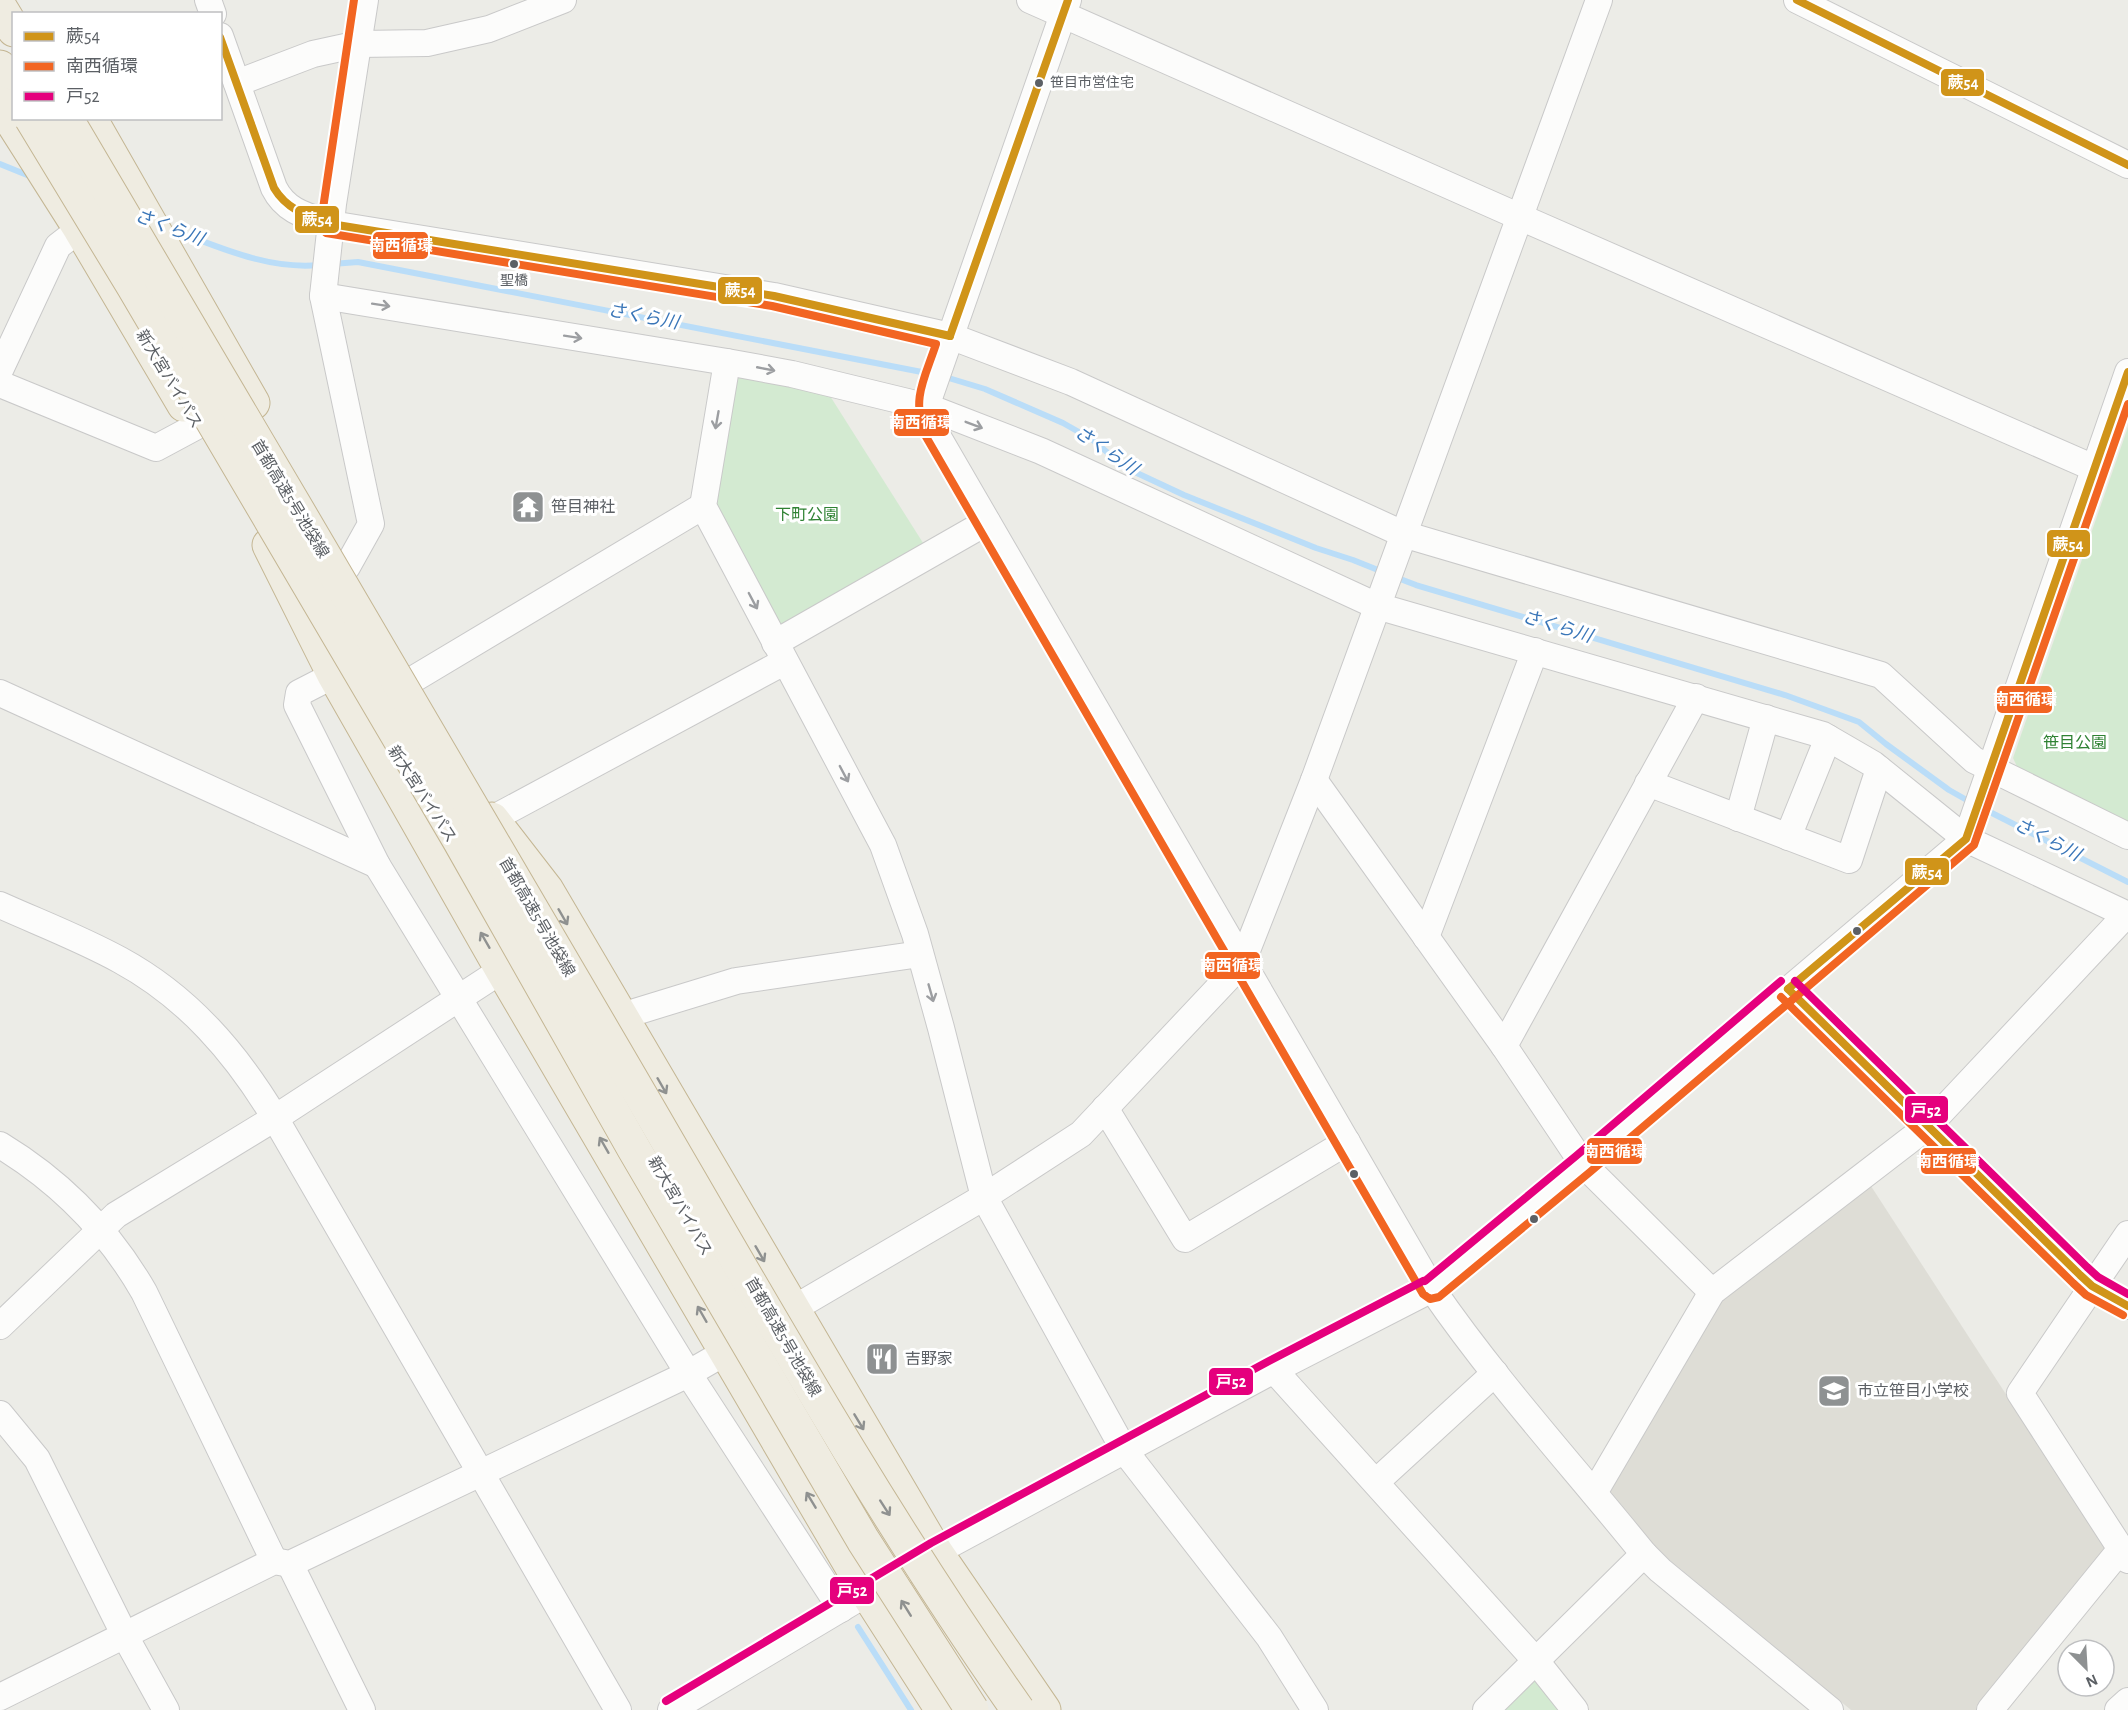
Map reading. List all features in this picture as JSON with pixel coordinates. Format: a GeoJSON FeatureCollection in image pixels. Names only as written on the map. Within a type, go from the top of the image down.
{"type":"FeatureCollection","features":[{"type":"Feature","properties":{"kind":"highway"},"geometry":{"type":"LineString","coordinates":[[0,7],[12,27]]}},
{"type":"Feature","properties":{"kind":"highway"},"geometry":{"type":"LineString","coordinates":[[0,67],[12,86]]}},
{"type":"Feature","properties":{"kind":"highway","name":"新大宮バイパス"},"geometry":{"type":"LineString","coordinates":[[0,104],[80,229],[196,426],[375,721],[551,993],[848,1481],[651,1135],[567,979],[492,819],[91,120]]}},
{"type":"Feature","properties":{"kind":"highway","name":"首都高速5号池袋線"},"geometry":{"type":"LineString","coordinates":[[32,120],[133,286],[447,820],[634,1149],[863,1540],[972,1710]]}},
{"type":"Feature","properties":{"kind":"highway","name":"首都高速5号池袋線"},"geometry":{"type":"LineString","coordinates":[[67,120],[861,1471],[937,1590],[1018,1710]]}},
{"type":"Feature","properties":{"kind":"highway"},"geometry":{"type":"LineString","coordinates":[[269,546],[334,675],[724,1353],[854,1601],[942,1710]]}},
{"type":"Feature","properties":{"kind":"highway"},"geometry":{"type":"LineString","coordinates":[[492,819],[547,890],[936,1552],[1044,1710]]}},
{"type":"Feature","properties":{"kind":"highway"},"geometry":{"type":"LineString","coordinates":[[989,1710],[945,1632],[1004,1710]]}},
{"type":"Feature","properties":{"kind":"street"},"geometry":{"type":"LineString","coordinates":[[346,567],[371,524],[324,287],[331,224],[365,0]]}},
{"type":"Feature","properties":{"kind":"street"},"geometry":{"type":"LineString","coordinates":[[237,83],[313,54],[359,44],[427,44],[489,29],[563,0]]}},
{"type":"Feature","properties":{"kind":"street"},"geometry":{"type":"LineString","coordinates":[[1030,0],[1065,7],[1520,217],[2094,468]]}},
{"type":"Feature","properties":{"kind":"street"},"geometry":{"type":"LineString","coordinates":[[793,1309],[984,1197],[1081,1134],[1242,963],[1314,780],[1599,0]]}},
{"type":"Feature","properties":{"kind":"street"},"geometry":{"type":"LineString","coordinates":[[1797,0],[2128,165]]}},
{"type":"Feature","properties":{"kind":"street"},"geometry":{"type":"LineString","coordinates":[[1065,7],[928,404],[934,430],[1432,1288],[1495,1373],[1644,1554],[1660,1570],[1830,1710]]}},
{"type":"Feature","properties":{"kind":"street"},"geometry":{"type":"LineString","coordinates":[[222,42],[279,198],[302,214],[331,224],[774,296],[948,344],[1071,382],[1403,534],[1881,675],[1974,760],[1987,775],[2128,836]]}},
{"type":"Feature","properties":{"kind":"street"},"geometry":{"type":"LineString","coordinates":[[0,370],[58,246],[80,229]]}},
{"type":"Feature","properties":{"kind":"street"},"geometry":{"type":"LineString","coordinates":[[324,287],[792,374],[928,404],[1380,597],[1535,651],[1828,738],[1879,769],[1968,832],[2127,915],[1928,1126],[1712,1292],[1594,1493]]}},
{"type":"Feature","properties":{"kind":"street"},"geometry":{"type":"LineString","coordinates":[[727,362],[703,506],[779,653],[883,845],[920,954],[984,1197],[1124,1450],[1269,1637],[1315,1710]]}},
{"type":"Feature","properties":{"kind":"street"},"geometry":{"type":"LineString","coordinates":[[671,1710],[936,1552],[1274,1370],[1432,1288],[1583,1164],[1968,832],[2128,372]]}},
{"type":"Feature","properties":{"kind":"street"},"geometry":{"type":"LineString","coordinates":[[0,384],[156,448],[196,426]]}},
{"type":"Feature","properties":{"kind":"street"},"geometry":{"type":"LineString","coordinates":[[412,681],[703,506]]}},
{"type":"Feature","properties":{"kind":"street"},"geometry":{"type":"LineString","coordinates":[[492,819],[779,653],[987,522]]}},
{"type":"Feature","properties":{"kind":"street"},"geometry":{"type":"LineString","coordinates":[[1426,937],[1535,651]]}},
{"type":"Feature","properties":{"kind":"street"},"geometry":{"type":"LineString","coordinates":[[334,675],[299,693],[297,705],[377,865],[688,1373],[854,1601]]}},
{"type":"Feature","properties":{"kind":"street"},"geometry":{"type":"LineString","coordinates":[[0,693],[377,865]]}},
{"type":"Feature","properties":{"kind":"street"},"geometry":{"type":"LineString","coordinates":[[1504,1046],[1696,697]]}},
{"type":"Feature","properties":{"kind":"street"},"geometry":{"type":"LineString","coordinates":[[1738,818],[1766,718]]}},
{"type":"Feature","properties":{"kind":"street"},"geometry":{"type":"LineString","coordinates":[[1788,837],[1828,738]]}},
{"type":"Feature","properties":{"kind":"street"},"geometry":{"type":"LineString","coordinates":[[1648,783],[1849,860],[1879,769]]}},
{"type":"Feature","properties":{"kind":"street"},"geometry":{"type":"LineString","coordinates":[[1314,780],[1504,1046],[1583,1164],[1712,1292]]}},
{"type":"Feature","properties":{"kind":"street"},"geometry":{"type":"LineString","coordinates":[[0,905],[119,960],[166,990],[227,1047],[275,1118],[618,1710]]}},
{"type":"Feature","properties":{"kind":"street"},"geometry":{"type":"LineString","coordinates":[[622,1016],[736,981],[920,954]]}},
{"type":"Feature","properties":{"kind":"street"},"geometry":{"type":"LineString","coordinates":[[0,1326],[116,1215],[275,1118],[502,970]]}},
{"type":"Feature","properties":{"kind":"street"},"geometry":{"type":"LineString","coordinates":[[1788,989],[2092,1286],[2128,1306]]}},
{"type":"Feature","properties":{"kind":"street"},"geometry":{"type":"LineString","coordinates":[[1105,1108],[1185,1239],[1347,1142]]}},
{"type":"Feature","properties":{"kind":"street"},"geometry":{"type":"LineString","coordinates":[[0,1145],[52,1181],[101,1229],[124,1259],[144,1292],[282,1563],[362,1710]]}},
{"type":"Feature","properties":{"kind":"street"},"geometry":{"type":"LineString","coordinates":[[1989,1710],[2124,1555],[2020,1393],[2128,1234]]}},
{"type":"Feature","properties":{"kind":"street"},"geometry":{"type":"LineString","coordinates":[[0,1697],[282,1563],[482,1473],[688,1373],[724,1353]]}},
{"type":"Feature","properties":{"kind":"street"},"geometry":{"type":"LineString","coordinates":[[1274,1370],[1536,1660],[1575,1710]]}},
{"type":"Feature","properties":{"kind":"street"},"geometry":{"type":"LineString","coordinates":[[1376,1482],[1495,1373]]}},
{"type":"Feature","properties":{"kind":"street"},"geometry":{"type":"LineString","coordinates":[[0,1414],[37,1459],[125,1636],[166,1710]]}},
{"type":"Feature","properties":{"kind":"street"},"geometry":{"type":"LineString","coordinates":[[1486,1710],[1644,1554]]}},
{"type":"Feature","properties":{"kind":"street"},"geometry":{"type":"LineString","coordinates":[[2118,1710],[2128,1701]]}},
{"type":"Feature","properties":{"kind":"shaded area","name":"市立笹目小学校"},"geometry":{"type":"Polygon","coordinates":[[[1869,1183],[2107,1550],[1979,1710],[1851,1710],[1654,1547],[1609,1493],[1608,1484],[1718,1298],[1869,1183]]]}},
{"type":"Feature","properties":{"kind":"green space","name":"下町公園"},"geometry":{"type":"Polygon","coordinates":[[[735,369],[825,388],[925,546],[775,631],[709,506],[735,369]]]}},
{"type":"Feature","properties":{"kind":"green space","name":"笹目公園"},"geometry":{"type":"Polygon","coordinates":[[[2128,427],[2128,825],[2022,777],[2013,758],[2128,427]]]}},
{"type":"Feature","properties":{"kind":"green space"},"geometry":{"type":"Polygon","coordinates":[[[1533,1679],[1540,1679],[1566,1710],[1503,1710],[1533,1679]]]}},
{"type":"Feature","properties":{"kind":"waterway","name":"さくら川"},"geometry":{"type":"LineString","coordinates":[[0,164],[32,177]]}},
{"type":"Feature","properties":{"kind":"waterway","name":"さくら川"},"geometry":{"type":"LineString","coordinates":[[168,228],[223,249],[261,260],[300,266],[319,265]]}},
{"type":"Feature","properties":{"kind":"waterway","name":"さくら川"},"geometry":{"type":"LineString","coordinates":[[332,264],[358,262],[932,374]]}},
{"type":"Feature","properties":{"kind":"waterway","name":"さくら川"},"geometry":{"type":"LineString","coordinates":[[942,376],[985,389],[1063,423],[1093,440],[1124,467],[1184,495],[1383,572]]}},
{"type":"Feature","properties":{"kind":"waterway","name":"さくら川"},"geometry":{"type":"LineString","coordinates":[[1395,577],[1785,695],[1859,722],[1949,790],[1972,803]]}},
{"type":"Feature","properties":{"kind":"waterway","name":"さくら川"},"geometry":{"type":"LineString","coordinates":[[1984,809],[2128,882]]}},
{"type":"Feature","properties":{"kind":"waterway"},"geometry":{"type":"LineString","coordinates":[[858,1627],[911,1710]]}},
{"type":"Feature","properties":{"kind":"transit line","name":"南西循環"},"geometry":{"type":"LineString","coordinates":[[354,0],[321,222],[321,228],[326,233],[772,306],[936,344],[919,399],[919,410],[925,435],[1423,1294],[1430,1299],[1439,1297],[1590,1172],[1974,845],[2128,404]]}},
{"type":"Feature","properties":{"kind":"transit line","name":"蕨54"},"geometry":{"type":"LineString","coordinates":[[950,336],[1068,0]]}},
{"type":"Feature","properties":{"kind":"transit line","name":"蕨54"},"geometry":{"type":"LineString","coordinates":[[1797,0],[2128,165]]}},
{"type":"Feature","properties":{"kind":"transit line","name":"蕨54"},"geometry":{"type":"LineString","coordinates":[[222,43],[274,188],[285,202],[306,215],[331,224],[774,296],[950,336]]}},
{"type":"Feature","properties":{"kind":"transit line","name":"蕨54"},"geometry":{"type":"LineString","coordinates":[[1788,989],[1966,839],[2128,372]]}},
{"type":"Feature","properties":{"kind":"transit line","name":"戸52"},"geometry":{"type":"LineString","coordinates":[[1425,1281],[1781,981]]}},
{"type":"Feature","properties":{"kind":"transit line","name":"戸52"},"geometry":{"type":"LineString","coordinates":[[1795,981],[2087,1267],[2098,1277],[2128,1294]]}},
{"type":"Feature","properties":{"kind":"transit line","name":"蕨54"},"geometry":{"type":"LineString","coordinates":[[1788,989],[2080,1275],[2092,1286],[2128,1306]]}},
{"type":"Feature","properties":{"kind":"transit line","name":"南西循環"},"geometry":{"type":"LineString","coordinates":[[1781,997],[2073,1283],[2086,1295],[2123,1315]]}},
{"type":"Feature","properties":{"kind":"transit line","name":"戸52"},"geometry":{"type":"LineString","coordinates":[[666,1701],[931,1543],[1423,1281]]}},
{"type":"Feature","properties":{"kind":"place","name":"笹目市営住宅"},"geometry":{"type":"Point","coordinates":[1039,83]}},
{"type":"Feature","properties":{"kind":"place","name":"聖橋"},"geometry":{"type":"Point","coordinates":[514,264]}},
{"type":"Feature","properties":{"kind":"place","name":"笹目神社"},"geometry":{"type":"Point","coordinates":[528,507]}},
{"type":"Feature","properties":{"kind":"place","name":"吉野家"},"geometry":{"type":"Point","coordinates":[882,1359]}},
{"type":"Feature","properties":{"kind":"place","name":"市立笹目小学校"},"geometry":{"type":"Point","coordinates":[1834,1391]}}]}
